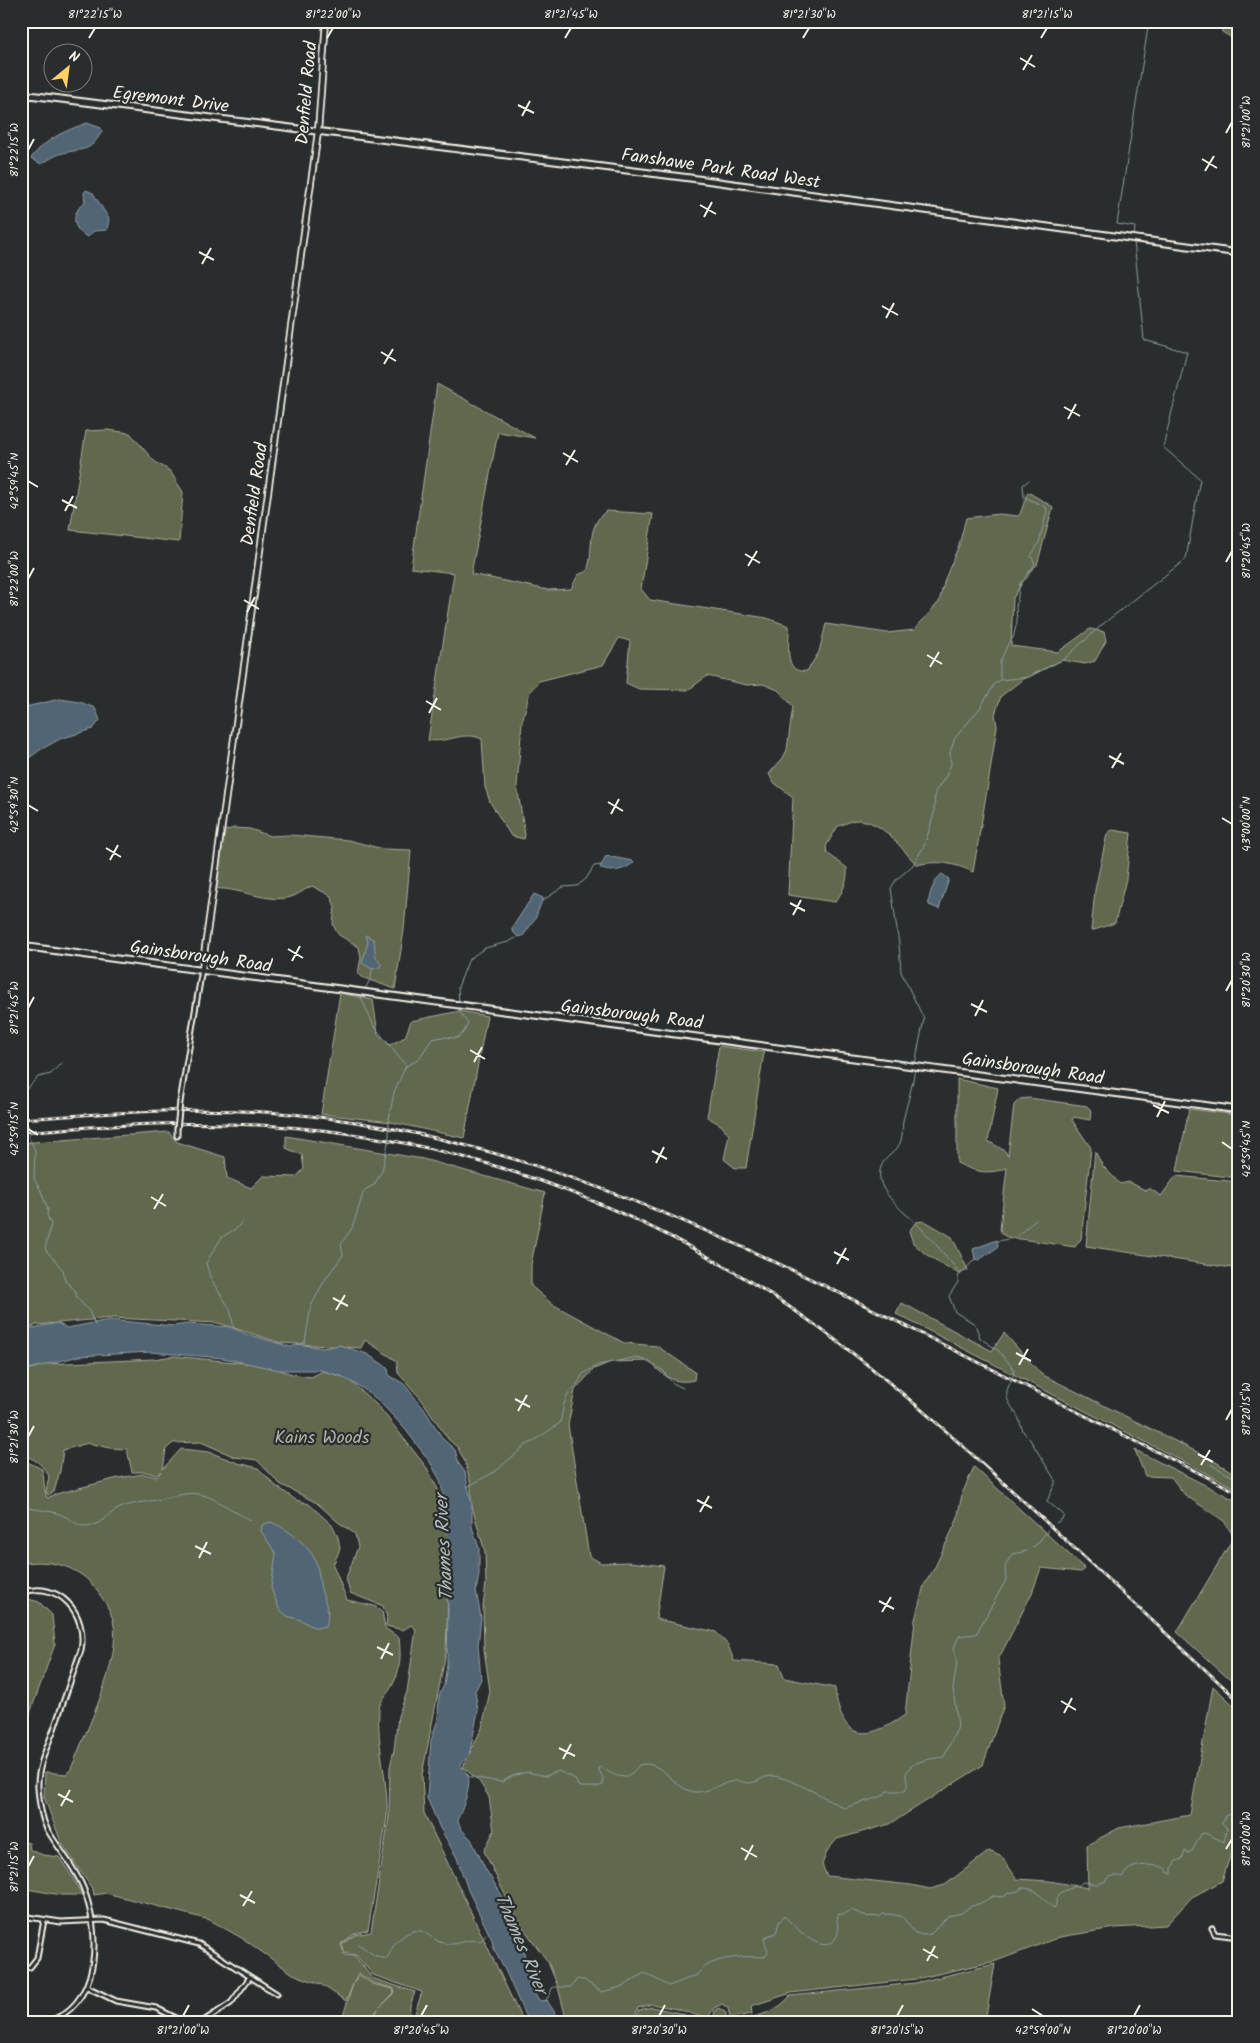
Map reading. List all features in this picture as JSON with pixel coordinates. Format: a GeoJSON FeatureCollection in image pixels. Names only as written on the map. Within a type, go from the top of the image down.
{"type":"FeatureCollection","features":[{"type":"Feature","properties":{"kind":"main road","name":"Egremont Drive"},"geometry":{"type":"LineString","coordinates":[[21,94],[318,132]]}},
{"type":"Feature","properties":{"kind":"main road","name":"Fanshawe Park Road West"},"geometry":{"type":"LineString","coordinates":[[318,132],[690,178],[1239,253]]}},
{"type":"Feature","properties":{"kind":"main road","name":"Gainsborough Road"},"geometry":{"type":"LineString","coordinates":[[21,946],[1239,1110]]}},
{"type":"Feature","properties":{"kind":"street","name":"Denfield Road"},"geometry":{"type":"LineString","coordinates":[[202,969],[318,132],[326,21]]}},
{"type":"Feature","properties":{"kind":"street"},"geometry":{"type":"LineString","coordinates":[[177,1136],[180,1102],[202,969]]}},
{"type":"Feature","properties":{"kind":"street"},"geometry":{"type":"LineString","coordinates":[[21,1592],[28,1590],[44,1591],[58,1596],[72,1606],[78,1615],[84,1638],[45,1754],[38,1785],[40,1804],[46,1827],[76,1873],[90,1908],[94,1948],[93,1967],[87,1987],[72,2007],[57,2019],[47,2022]]}},
{"type":"Feature","properties":{"kind":"street"},"geometry":{"type":"LineString","coordinates":[[21,1916],[71,1923],[104,1920],[199,1944],[277,1994]]}},
{"type":"Feature","properties":{"kind":"street"},"geometry":{"type":"LineString","coordinates":[[21,1969],[30,1967],[37,1958],[44,1920]]}},
{"type":"Feature","properties":{"kind":"street"},"geometry":{"type":"LineString","coordinates":[[1212,1928],[1215,1934],[1239,1937]]}},
{"type":"Feature","properties":{"kind":"street"},"geometry":{"type":"LineString","coordinates":[[202,2022],[231,2003],[250,1977]]}},
{"type":"Feature","properties":{"kind":"street"},"geometry":{"type":"LineString","coordinates":[[87,1987],[116,2001],[156,2008],[184,2022]]}},
{"type":"Feature","properties":{"kind":"green space"},"geometry":{"type":"Polygon","coordinates":[[[1219,21],[1239,21],[1239,42],[1222,32],[1219,21]]]}},
{"type":"Feature","properties":{"kind":"green space"},"geometry":{"type":"Polygon","coordinates":[[[437,384],[535,438],[498,432],[471,574],[548,590],[571,589],[578,575],[587,571],[595,524],[606,511],[653,514],[641,589],[650,600],[767,618],[789,626],[789,656],[794,668],[799,671],[807,671],[819,652],[826,624],[887,633],[914,630],[939,602],[945,579],[959,545],[966,518],[999,514],[1018,516],[1028,492],[1053,507],[1037,565],[1028,573],[1013,598],[1011,646],[1058,652],[1090,629],[1104,632],[1106,641],[1095,661],[1085,664],[1062,660],[1023,679],[1001,696],[995,714],[997,726],[973,872],[945,863],[917,865],[891,836],[883,830],[866,821],[855,820],[838,826],[826,846],[827,853],[847,868],[844,886],[835,902],[788,895],[793,797],[773,782],[769,774],[783,758],[787,750],[793,706],[778,690],[763,684],[747,685],[707,676],[688,690],[639,689],[626,683],[630,641],[619,638],[603,665],[539,681],[530,691],[522,722],[517,786],[525,835],[524,839],[511,836],[490,802],[485,787],[482,739],[462,736],[435,741],[428,740],[454,573],[411,568],[437,384]]]}},
{"type":"Feature","properties":{"kind":"green space"},"geometry":{"type":"Polygon","coordinates":[[[108,430],[130,433],[154,461],[170,471],[183,492],[179,542],[70,530],[86,431],[108,430]]]}},
{"type":"Feature","properties":{"kind":"green space"},"geometry":{"type":"Polygon","coordinates":[[[234,828],[250,829],[270,836],[290,835],[348,840],[383,849],[411,850],[404,930],[395,989],[361,977],[358,974],[361,957],[359,947],[339,935],[336,931],[333,924],[335,907],[331,896],[312,886],[294,896],[282,899],[262,897],[231,890],[213,889],[218,848],[224,831],[234,828]]]}},
{"type":"Feature","properties":{"kind":"green space"},"geometry":{"type":"Polygon","coordinates":[[[1112,830],[1131,833],[1126,879],[1115,923],[1091,931],[1095,890],[1107,834],[1112,830]]]}},
{"type":"Feature","properties":{"kind":"green space"},"geometry":{"type":"Polygon","coordinates":[[[340,993],[373,1000],[378,1034],[390,1045],[405,1037],[411,1021],[460,1011],[487,1016],[464,1138],[391,1122],[321,1114],[340,993]]]}},
{"type":"Feature","properties":{"kind":"green space"},"geometry":{"type":"Polygon","coordinates":[[[719,1046],[764,1052],[746,1168],[735,1168],[724,1159],[729,1135],[721,1125],[707,1117],[719,1046]]]}},
{"type":"Feature","properties":{"kind":"green space"},"geometry":{"type":"Polygon","coordinates":[[[957,1079],[998,1088],[988,1141],[1005,1151],[1008,1156],[1014,1105],[1020,1099],[1029,1098],[1087,1106],[1091,1110],[1090,1120],[1074,1117],[1072,1120],[1091,1148],[1081,1239],[1075,1247],[1007,1237],[1002,1234],[1000,1229],[1007,1168],[981,1172],[957,1163],[957,1079]]]}},
{"type":"Feature","properties":{"kind":"green space"},"geometry":{"type":"Polygon","coordinates":[[[1189,1109],[1239,1115],[1239,1178],[1177,1171],[1189,1109]]]}},
{"type":"Feature","properties":{"kind":"green space"},"geometry":{"type":"Polygon","coordinates":[[[169,1132],[177,1142],[225,1157],[227,1178],[251,1188],[263,1176],[296,1177],[304,1169],[302,1155],[286,1148],[286,1136],[423,1159],[545,1193],[531,1265],[531,1286],[552,1304],[624,1343],[657,1346],[695,1372],[694,1380],[680,1381],[669,1378],[649,1361],[611,1362],[594,1369],[575,1390],[568,1425],[589,1556],[601,1563],[629,1562],[664,1566],[656,1619],[716,1632],[728,1645],[734,1661],[779,1664],[784,1678],[835,1688],[838,1706],[843,1719],[849,1727],[857,1732],[867,1733],[878,1730],[905,1715],[915,1620],[924,1585],[934,1569],[957,1520],[962,1494],[974,1467],[1085,1569],[1081,1572],[1041,1568],[1032,1593],[998,1660],[1004,1705],[983,1765],[890,1824],[837,1839],[827,1851],[822,1865],[827,1876],[911,1885],[930,1889],[945,1885],[989,1851],[1002,1857],[1017,1879],[1049,1881],[1088,1888],[1087,1845],[1119,1828],[1190,1815],[1213,1686],[1239,1710],[1239,1851],[1231,1853],[1222,1881],[1192,1897],[1166,1925],[1114,1928],[1060,1937],[996,1961],[916,1979],[791,1993],[751,2006],[752,2014],[730,2018],[728,2008],[722,2004],[714,2008],[707,2019],[681,2010],[652,2004],[638,2008],[633,2022],[567,2022],[558,1987],[548,1962],[516,1918],[484,1851],[494,1831],[489,1797],[479,1781],[463,1767],[482,1728],[490,1691],[484,1649],[485,1552],[471,1503],[471,1484],[465,1462],[458,1448],[448,1439],[422,1400],[398,1373],[397,1361],[365,1340],[361,1348],[281,1343],[218,1323],[112,1318],[36,1325],[21,1331],[21,1143],[169,1132]]]}},
{"type":"Feature","properties":{"kind":"green space"},"geometry":{"type":"Polygon","coordinates":[[[1095,1151],[1102,1165],[1120,1184],[1129,1182],[1147,1191],[1149,1188],[1161,1196],[1176,1176],[1239,1182],[1239,1269],[1086,1246],[1095,1151]]]}},
{"type":"Feature","properties":{"kind":"green space"},"geometry":{"type":"Polygon","coordinates":[[[925,1221],[952,1237],[968,1270],[959,1274],[927,1255],[913,1243],[909,1231],[916,1222],[925,1221]]]}},
{"type":"Feature","properties":{"kind":"green space"},"geometry":{"type":"Polygon","coordinates":[[[902,1303],[992,1351],[1004,1333],[1041,1374],[1209,1458],[1239,1476],[1239,1490],[896,1314],[902,1303]]]}},
{"type":"Feature","properties":{"kind":"green space","name":"Kains Woods"},"geometry":{"type":"Polygon","coordinates":[[[173,1356],[265,1365],[292,1374],[311,1377],[323,1371],[347,1378],[379,1407],[427,1468],[447,1507],[449,1570],[446,1652],[422,1775],[424,1813],[523,2022],[412,2022],[422,1992],[373,1975],[356,1955],[344,1953],[344,1955],[355,1956],[372,1978],[415,1992],[410,2006],[409,2022],[371,2022],[378,2009],[369,2022],[341,2022],[352,1987],[346,2001],[322,1985],[293,1974],[245,1940],[210,1920],[106,1893],[94,1895],[93,1890],[61,1842],[44,1797],[45,1772],[66,1774],[71,1769],[108,1675],[115,1636],[113,1620],[106,1604],[96,1589],[82,1575],[57,1564],[39,1562],[21,1564],[21,1459],[42,1469],[47,1498],[118,1478],[144,1474],[157,1477],[161,1471],[156,1475],[146,1472],[132,1472],[127,1449],[110,1448],[88,1443],[63,1450],[54,1492],[48,1495],[46,1491],[49,1476],[41,1465],[21,1455],[21,1372],[47,1364],[154,1359],[173,1356]],[[201,1442],[173,1443],[166,1449],[163,1469],[181,1449],[209,1452],[258,1468],[276,1486],[296,1500],[309,1504],[333,1526],[338,1537],[340,1549],[333,1565],[347,1600],[374,1606],[382,1611],[385,1628],[399,1638],[399,1668],[392,1686],[379,1709],[379,1736],[386,1790],[387,1817],[368,1930],[354,1934],[341,1944],[344,1952],[342,1944],[355,1935],[371,1932],[389,1817],[390,1767],[398,1716],[407,1692],[416,1629],[411,1625],[403,1630],[386,1626],[387,1617],[383,1606],[350,1593],[346,1578],[358,1547],[355,1534],[317,1503],[280,1484],[257,1460],[235,1457],[201,1442]],[[358,1973],[354,1983],[359,1975],[372,1984],[393,1989],[395,1992],[393,1988],[373,1983],[358,1973]]]}},
{"type":"Feature","properties":{"kind":"green space"},"geometry":{"type":"Polygon","coordinates":[[[1135,1450],[1239,1502],[1239,1688],[1177,1632],[1234,1537],[1224,1521],[1185,1495],[1171,1477],[1145,1476],[1135,1450]]]}},
{"type":"Feature","properties":{"kind":"green space"},"geometry":{"type":"Polygon","coordinates":[[[21,1595],[39,1602],[52,1615],[55,1644],[21,1738],[21,1595]]]}},
{"type":"Feature","properties":{"kind":"green space"},"geometry":{"type":"Polygon","coordinates":[[[21,1841],[29,1843],[30,1850],[43,1855],[59,1857],[82,1895],[61,1895],[21,1888],[21,1841]]]}},
{"type":"Feature","properties":{"kind":"green space"},"geometry":{"type":"Polygon","coordinates":[[[995,1964],[985,2022],[708,2022],[714,2016],[715,2010],[719,2008],[726,2013],[726,2021],[744,2019],[761,2015],[777,2008],[790,1996],[915,1983],[995,1964]]]}},
{"type":"Feature","properties":{"kind":"green space"},"geometry":{"type":"Polygon","coordinates":[[[652,2007],[706,2022],[635,2022],[639,2010],[652,2007]]]}},
{"type":"Feature","properties":{"kind":"water"},"geometry":{"type":"Polygon","coordinates":[[[87,123],[101,128],[102,131],[90,146],[81,150],[60,154],[41,164],[31,158],[56,136],[87,123]]]}},
{"type":"Feature","properties":{"kind":"water"},"geometry":{"type":"Polygon","coordinates":[[[86,190],[93,193],[109,219],[107,230],[94,231],[88,237],[78,230],[75,221],[77,211],[85,202],[84,193],[86,190]]]}},
{"type":"Feature","properties":{"kind":"water"},"geometry":{"type":"Polygon","coordinates":[[[60,699],[80,702],[95,708],[100,720],[93,729],[60,739],[40,750],[21,764],[21,708],[60,699]]]}},
{"type":"Feature","properties":{"kind":"water"},"geometry":{"type":"Polygon","coordinates":[[[606,856],[634,862],[627,867],[608,871],[600,868],[606,856]]]}},
{"type":"Feature","properties":{"kind":"water"},"geometry":{"type":"Polygon","coordinates":[[[942,874],[949,879],[939,909],[929,905],[929,902],[934,884],[942,874]]]}},
{"type":"Feature","properties":{"kind":"water"},"geometry":{"type":"Polygon","coordinates":[[[534,894],[543,898],[535,919],[523,936],[518,937],[512,931],[512,928],[534,894]]]}},
{"type":"Feature","properties":{"kind":"water"},"geometry":{"type":"Polygon","coordinates":[[[366,935],[374,940],[376,956],[381,964],[380,967],[372,969],[362,963],[368,942],[366,935]]]}},
{"type":"Feature","properties":{"kind":"water"},"geometry":{"type":"Polygon","coordinates":[[[997,1240],[998,1247],[979,1260],[975,1259],[973,1249],[997,1240]]]}},
{"type":"Feature","properties":{"kind":"water"},"geometry":{"type":"Polygon","coordinates":[[[109,1320],[174,1326],[187,1324],[230,1327],[246,1334],[291,1347],[299,1344],[323,1348],[339,1345],[367,1354],[384,1365],[388,1369],[389,1375],[404,1384],[424,1409],[443,1439],[455,1450],[459,1464],[465,1472],[472,1505],[472,1527],[479,1548],[479,1575],[476,1591],[481,1618],[478,1645],[481,1679],[475,1691],[478,1711],[469,1756],[460,1764],[467,1774],[469,1784],[464,1804],[457,1820],[462,1830],[471,1839],[486,1870],[503,1897],[518,1942],[524,1950],[526,1970],[530,1983],[540,2001],[547,2000],[555,2013],[556,2022],[528,2022],[468,1890],[457,1858],[440,1828],[427,1798],[431,1741],[438,1719],[439,1696],[444,1685],[447,1664],[448,1608],[446,1587],[451,1548],[446,1530],[440,1480],[430,1462],[405,1429],[378,1400],[341,1376],[320,1370],[279,1370],[223,1358],[150,1352],[79,1356],[21,1371],[21,1332],[24,1330],[57,1323],[67,1328],[109,1320]]]}},
{"type":"Feature","properties":{"kind":"water"},"geometry":{"type":"Polygon","coordinates":[[[270,1522],[297,1538],[313,1556],[317,1565],[321,1589],[328,1612],[325,1626],[317,1628],[287,1616],[279,1609],[271,1588],[276,1554],[261,1531],[262,1525],[270,1522]]]}},
{"type":"Feature","properties":{"kind":"waterway"},"geometry":{"type":"LineString","coordinates":[[1134,237],[1135,227],[1117,224],[1149,21]]}},
{"type":"Feature","properties":{"kind":"waterway"},"geometry":{"type":"LineString","coordinates":[[915,1064],[924,1019],[901,972],[891,888],[896,880],[913,865],[925,844],[934,813],[935,792],[946,776],[951,764],[950,752],[955,738],[980,708],[995,683],[1000,680],[1029,677],[1064,659],[1103,624],[1186,559],[1200,479],[1163,447],[1187,352],[1144,340],[1134,241]]}},
{"type":"Feature","properties":{"kind":"waterway"},"geometry":{"type":"LineString","coordinates":[[1000,679],[1000,662],[1008,644],[1013,638],[1017,622],[1016,608],[1020,583],[1027,578],[1035,563],[1031,556],[1039,543],[1047,511],[1046,507],[1024,497],[1023,485],[1029,480]]}},
{"type":"Feature","properties":{"kind":"waterway"},"geometry":{"type":"LineString","coordinates":[[542,901],[563,887],[577,886],[586,879],[594,866],[601,865]]}},
{"type":"Feature","properties":{"kind":"waterway"},"geometry":{"type":"LineString","coordinates":[[459,1003],[458,987],[469,959],[485,948],[516,938]]}},
{"type":"Feature","properties":{"kind":"waterway"},"geometry":{"type":"LineString","coordinates":[[365,989],[371,978],[372,969]]}},
{"type":"Feature","properties":{"kind":"waterway"},"geometry":{"type":"LineString","coordinates":[[362,995],[361,998],[374,1026],[406,1066]]}},
{"type":"Feature","properties":{"kind":"waterway"},"geometry":{"type":"LineString","coordinates":[[299,1345],[305,1342],[311,1306],[326,1278],[343,1255],[341,1244],[352,1228],[363,1194],[365,1190],[374,1185],[382,1171],[389,1138],[389,1119],[394,1092],[406,1066],[418,1060],[432,1039],[443,1037],[457,1038],[463,1033],[468,1024],[459,1011],[459,1007]]}},
{"type":"Feature","properties":{"kind":"waterway"},"geometry":{"type":"LineString","coordinates":[[21,1054],[26,1045]]}},
{"type":"Feature","properties":{"kind":"waterway"},"geometry":{"type":"LineString","coordinates":[[21,1095],[38,1077],[51,1074],[62,1062]]}},
{"type":"Feature","properties":{"kind":"waterway"},"geometry":{"type":"LineString","coordinates":[[915,1068],[903,1121],[901,1140],[896,1150],[881,1167],[882,1185],[893,1201],[921,1228],[959,1272],[958,1282],[949,1296],[955,1312],[975,1324],[980,1338],[999,1351],[1014,1369],[1007,1391],[1007,1398],[1026,1435]]}},
{"type":"Feature","properties":{"kind":"waterway"},"geometry":{"type":"LineString","coordinates":[[21,1114],[29,1127],[29,1138],[35,1150],[34,1179],[41,1191],[51,1224],[45,1249],[63,1270],[65,1281],[75,1290],[77,1298],[89,1311],[95,1325]]}},
{"type":"Feature","properties":{"kind":"waterway"},"geometry":{"type":"LineString","coordinates":[[998,1241],[1015,1238],[1036,1219]]}},
{"type":"Feature","properties":{"kind":"waterway"},"geometry":{"type":"LineString","coordinates":[[234,1328],[230,1309],[211,1280],[206,1263],[222,1237],[237,1228],[243,1220]]}},
{"type":"Feature","properties":{"kind":"waterway"},"geometry":{"type":"LineString","coordinates":[[960,1275],[975,1259]]}},
{"type":"Feature","properties":{"kind":"waterway"},"geometry":{"type":"LineString","coordinates":[[467,1487],[496,1471],[526,1445],[560,1423],[565,1400],[571,1390],[576,1386],[583,1374],[598,1365],[633,1358],[642,1359],[664,1371],[673,1383],[683,1388]]}},
{"type":"Feature","properties":{"kind":"waterway"},"geometry":{"type":"LineString","coordinates":[[1029,1438],[1055,1480],[1047,1501],[1064,1515],[1056,1523]]}},
{"type":"Feature","properties":{"kind":"waterway"},"geometry":{"type":"LineString","coordinates":[[1210,1464],[1239,1480]]}},
{"type":"Feature","properties":{"kind":"waterway"},"geometry":{"type":"LineString","coordinates":[[21,1507],[56,1513],[78,1525],[87,1526],[96,1524],[125,1506],[184,1494],[200,1494],[212,1498],[251,1520]]}},
{"type":"Feature","properties":{"kind":"waterway"},"geometry":{"type":"LineString","coordinates":[[1032,1547],[1037,1544],[1048,1530]]}},
{"type":"Feature","properties":{"kind":"waterway"},"geometry":{"type":"LineString","coordinates":[[467,1774],[470,1777],[502,1782],[512,1776],[527,1772],[546,1776],[558,1771],[574,1778],[579,1787],[596,1787],[603,1785],[603,1778],[598,1768],[601,1767],[616,1776],[625,1776],[634,1771],[639,1765],[647,1764],[661,1770],[681,1786],[695,1792],[705,1791],[734,1781],[752,1783],[771,1776],[787,1779],[844,1808],[883,1796],[887,1791],[905,1791],[907,1787],[906,1775],[911,1766],[921,1761],[944,1757],[958,1727],[953,1689],[957,1661],[954,1648],[959,1636],[976,1634],[1006,1580],[1005,1566],[1012,1554],[1027,1551]]}},
{"type":"Feature","properties":{"kind":"waterway"},"geometry":{"type":"LineString","coordinates":[[1239,1723],[1235,1738],[1235,1756],[1239,1765]]}},
{"type":"Feature","properties":{"kind":"waterway"},"geometry":{"type":"LineString","coordinates":[[1234,1815],[1239,1799]]}},
{"type":"Feature","properties":{"kind":"waterway","name":"Thames River"},"geometry":{"type":"LineString","coordinates":[[546,2001],[553,1987],[571,1987],[577,1979],[584,1980],[602,1992],[624,1986],[644,1973],[669,1986],[697,1975],[710,1964],[728,1958],[765,1957],[768,1951],[764,1940],[767,1936],[776,1933],[779,1922],[784,1916],[810,1939],[825,1945],[832,1943],[837,1936],[839,1914],[844,1914],[851,1910],[869,1917],[879,1917],[883,1914],[901,1916],[915,1933],[923,1935],[931,1934],[948,1916],[962,1913],[969,1907],[993,1896],[1004,1897],[1008,1893],[1019,1891],[1021,1888],[1037,1892],[1054,1908],[1058,1896],[1063,1891],[1083,1882],[1097,1884],[1106,1881],[1107,1878],[1122,1877],[1130,1868],[1147,1865],[1158,1866],[1167,1869],[1167,1872],[1172,1874],[1172,1868],[1176,1861],[1182,1859],[1185,1851],[1188,1853],[1192,1851],[1201,1834],[1205,1833],[1224,1842],[1227,1828],[1222,1823],[1225,1816],[1229,1814],[1239,1817]]}},
{"type":"Feature","properties":{"kind":"waterway"},"geometry":{"type":"LineString","coordinates":[[358,1944],[374,1955],[386,1959],[396,1942],[414,1931],[420,1931],[447,1944],[472,1940],[481,1941],[487,1934]]}},
{"type":"Feature","properties":{"kind":"railway"},"geometry":{"type":"LineString","coordinates":[[21,1119],[213,1110],[289,1114],[327,1118],[405,1131],[482,1150],[557,1173],[631,1200],[704,1230],[776,1263],[848,1297],[1239,1493]]}},
{"type":"Feature","properties":{"kind":"railway"},"geometry":{"type":"LineString","coordinates":[[21,1132],[143,1124],[223,1124],[304,1128],[345,1133],[405,1143],[464,1157],[580,1196],[636,1220],[690,1247],[743,1277],[794,1310],[887,1380],[975,1457],[1239,1701]]}}]}
